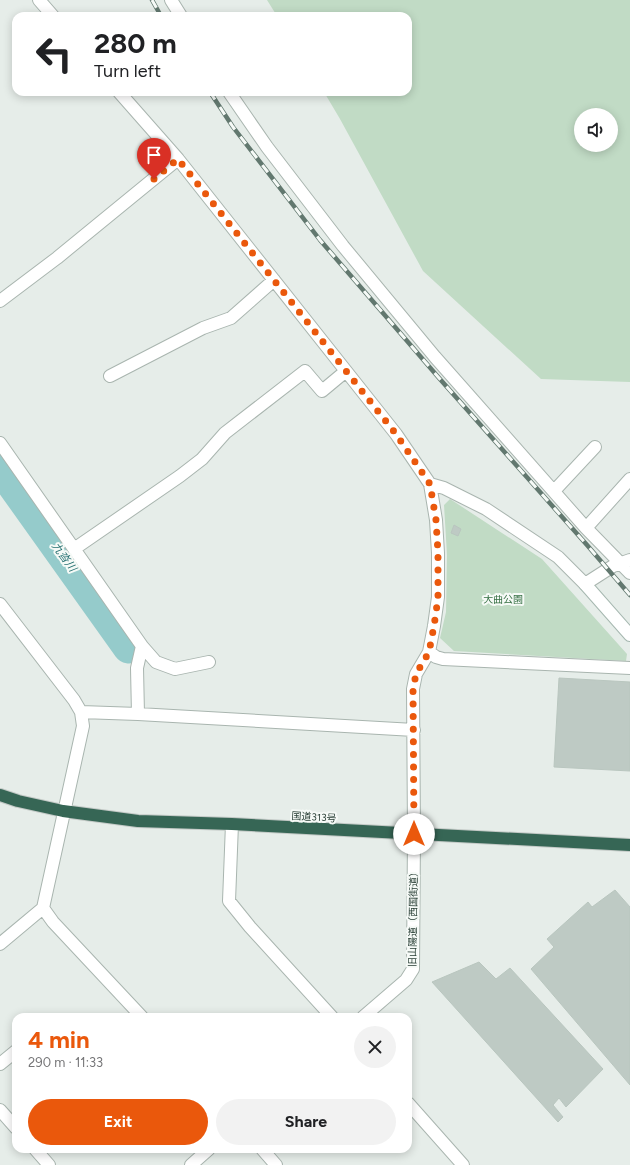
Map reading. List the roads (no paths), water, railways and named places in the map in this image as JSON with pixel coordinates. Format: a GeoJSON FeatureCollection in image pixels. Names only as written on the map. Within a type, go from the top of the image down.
{"type":"FeatureCollection","features":[{"type":"Feature","properties":{"kind":"highway","name":"国道313号"},"geometry":{"type":"LineString","coordinates":[[0,795],[18,801],[63,810],[138,821],[232,824],[630,846]]}},
{"type":"Feature","properties":{"kind":"street"},"geometry":{"type":"LineString","coordinates":[[39,0],[50,12]]}},
{"type":"Feature","properties":{"kind":"street"},"geometry":{"type":"LineString","coordinates":[[171,0],[178,12]]}},
{"type":"Feature","properties":{"kind":"street","name":"旧山陽道（西国街道）"},"geometry":{"type":"LineString","coordinates":[[123,96],[178,159],[396,434],[430,484],[436,520],[438,598],[429,652],[416,674],[413,689],[413,969],[406,980],[368,1013]]}},
{"type":"Feature","properties":{"kind":"street"},"geometry":{"type":"LineString","coordinates":[[232,96],[266,146],[348,252],[435,357],[586,528],[625,561],[630,573]]}},
{"type":"Feature","properties":{"kind":"street"},"geometry":{"type":"LineString","coordinates":[[0,301],[57,258],[178,159]]}},
{"type":"Feature","properties":{"kind":"street"},"geometry":{"type":"LineString","coordinates":[[110,376],[203,328],[231,318],[274,280]]}},
{"type":"Feature","properties":{"kind":"street"},"geometry":{"type":"LineString","coordinates":[[74,549],[180,476],[202,459],[225,433],[305,371],[322,390],[346,371]]}},
{"type":"Feature","properties":{"kind":"street"},"geometry":{"type":"LineString","coordinates":[[0,443],[142,646],[156,662],[175,669],[209,662]]}},
{"type":"Feature","properties":{"kind":"street"},"geometry":{"type":"LineString","coordinates":[[554,491],[595,447]]}},
{"type":"Feature","properties":{"kind":"street"},"geometry":{"type":"LineString","coordinates":[[586,528],[630,479]]}},
{"type":"Feature","properties":{"kind":"street"},"geometry":{"type":"LineString","coordinates":[[430,484],[444,488],[486,509],[558,557],[585,584],[630,635]]}},
{"type":"Feature","properties":{"kind":"street"},"geometry":{"type":"LineString","coordinates":[[585,584],[625,561]]}},
{"type":"Feature","properties":{"kind":"street"},"geometry":{"type":"LineString","coordinates":[[0,604],[74,700],[81,712],[83,726],[63,810],[43,908],[0,944]]}},
{"type":"Feature","properties":{"kind":"street"},"geometry":{"type":"LineString","coordinates":[[138,714],[137,668],[142,646]]}},
{"type":"Feature","properties":{"kind":"street"},"geometry":{"type":"LineString","coordinates":[[429,652],[436,657],[443,659],[630,668]]}},
{"type":"Feature","properties":{"kind":"street"},"geometry":{"type":"LineString","coordinates":[[81,712],[414,730]]}},
{"type":"Feature","properties":{"kind":"street"},"geometry":{"type":"LineString","coordinates":[[232,824],[229,901],[250,928],[328,1013]]}},
{"type":"Feature","properties":{"kind":"street"},"geometry":{"type":"LineString","coordinates":[[43,908],[53,922],[138,1013]]}},
{"type":"Feature","properties":{"kind":"street"},"geometry":{"type":"LineString","coordinates":[[0,1064],[12,1054]]}},
{"type":"Feature","properties":{"kind":"street"},"geometry":{"type":"LineString","coordinates":[[412,1108],[463,1165]]}},
{"type":"Feature","properties":{"kind":"street"},"geometry":{"type":"LineString","coordinates":[[0,1110],[12,1124]]}},
{"type":"Feature","properties":{"kind":"street"},"geometry":{"type":"LineString","coordinates":[[38,1153],[49,1165]]}},
{"type":"Feature","properties":{"kind":"street"},"geometry":{"type":"LineString","coordinates":[[191,1165],[204,1153]]}},
{"type":"Feature","properties":{"kind":"street"},"geometry":{"type":"LineString","coordinates":[[266,1153],[276,1165]]}},
{"type":"Feature","properties":{"kind":"waterway","name":"九沓川"},"geometry":{"type":"LineString","coordinates":[[0,466],[129,647]]}},
{"type":"Feature","properties":{"kind":"railway"},"geometry":{"type":"LineString","coordinates":[[152,0],[159,12]]}},
{"type":"Feature","properties":{"kind":"railway"},"geometry":{"type":"LineString","coordinates":[[213,96],[233,127],[320,240],[630,595]]}},
{"type":"Feature","properties":{"kind":"park label","name":"大曲公園"},"geometry":{"type":"Point","coordinates":[503,599]}}]}
